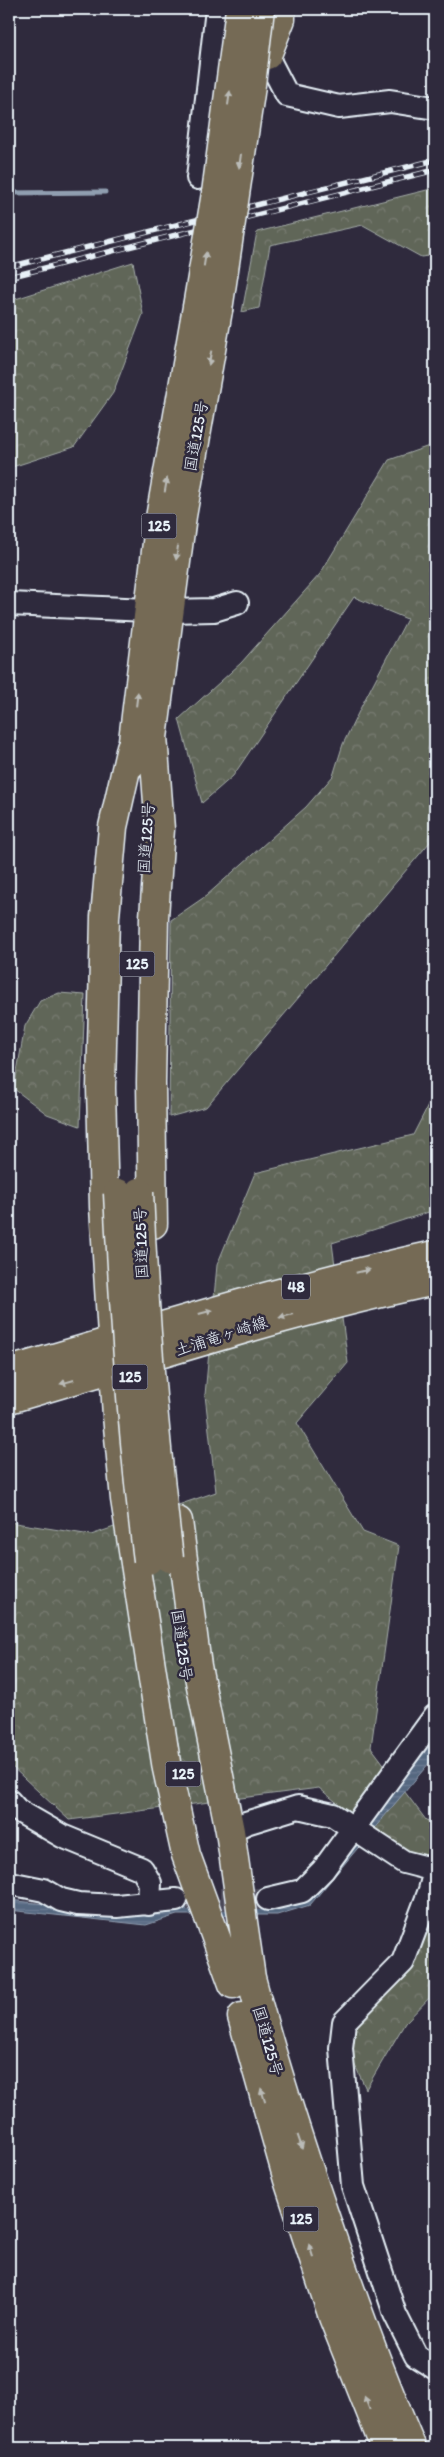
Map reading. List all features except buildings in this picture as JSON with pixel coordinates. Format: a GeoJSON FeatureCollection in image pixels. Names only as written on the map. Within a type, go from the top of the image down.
{"type":"FeatureCollection","features":[{"type":"Feature","properties":{"kind":"main road","name":"国道125号"},"geometry":{"type":"LineString","coordinates":[[207,308],[216,193],[241,9]]}},
{"type":"Feature","properties":{"kind":"main road","name":"国道125号"},"geometry":{"type":"LineString","coordinates":[[260,9],[250,93],[207,308],[160,518],[159,610],[142,742],[137,960],[128,1192],[143,1292],[152,1408],[159,1559],[194,1722],[266,2106],[324,2290],[386,2448]]}},
{"type":"Feature","properties":{"kind":"main road"},"geometry":{"type":"LineString","coordinates":[[267,55],[280,19],[281,9]]}},
{"type":"Feature","properties":{"kind":"main road"},"geometry":{"type":"LineString","coordinates":[[142,742],[160,829],[154,937],[151,1194],[161,1355],[171,1470],[198,1666],[230,1831],[242,1981]]}},
{"type":"Feature","properties":{"kind":"main road"},"geometry":{"type":"LineString","coordinates":[[142,742],[113,827],[105,916],[101,1088],[104,1207],[114,1368],[125,1499],[167,1769],[186,1855],[242,1981]]}},
{"type":"Feature","properties":{"kind":"main road","name":"土浦竜ヶ崎線"},"geometry":{"type":"LineString","coordinates":[[9,1371],[159,1325],[323,1280],[435,1255]]}},
{"type":"Feature","properties":{"kind":"main road","name":"土浦竜ヶ崎線"},"geometry":{"type":"LineString","coordinates":[[9,1399],[161,1355],[250,1326],[334,1303],[435,1281]]}},
{"type":"Feature","properties":{"kind":"main road","name":"国道125号"},"geometry":{"type":"LineString","coordinates":[[242,1981],[277,2075],[356,2308],[412,2448]]}},
{"type":"Feature","properties":{"kind":"street"},"geometry":{"type":"LineString","coordinates":[[198,178],[217,9]]}},
{"type":"Feature","properties":{"kind":"street"},"geometry":{"type":"LineString","coordinates":[[241,9],[267,55],[286,96],[338,107],[390,101],[435,108]]}},
{"type":"Feature","properties":{"kind":"street"},"geometry":{"type":"LineString","coordinates":[[254,129],[267,55]]}},
{"type":"Feature","properties":{"kind":"street"},"geometry":{"type":"LineString","coordinates":[[9,604],[159,610],[214,610],[237,603]]}},
{"type":"Feature","properties":{"kind":"street"},"geometry":{"type":"LineString","coordinates":[[268,1899],[302,1891],[323,1870],[435,1716]]}},
{"type":"Feature","properties":{"kind":"street"},"geometry":{"type":"LineString","coordinates":[[9,1801],[17,1810],[62,1836],[142,1869],[150,1883],[149,1904]]}},
{"type":"Feature","properties":{"kind":"street"},"geometry":{"type":"LineString","coordinates":[[230,1831],[246,1823],[298,1807],[332,1814],[404,1862],[435,1870],[430,1890],[404,1962],[344,2022],[341,2048],[353,2186],[395,2314],[416,2356],[435,2368]]}},
{"type":"Feature","properties":{"kind":"street"},"geometry":{"type":"LineString","coordinates":[[9,1883],[44,1890],[61,1900],[78,1904],[117,1906],[176,1900]]}},
{"type":"Feature","properties":{"kind":"green space"},"geometry":{"type":"Polygon","coordinates":[[[435,188],[435,255],[421,257],[363,225],[270,245],[259,308],[242,312],[257,232],[435,188]]]}},
{"type":"Feature","properties":{"kind":"green space"},"geometry":{"type":"Polygon","coordinates":[[[133,262],[143,314],[113,393],[74,447],[9,468],[9,301],[133,262]]]}},
{"type":"Feature","properties":{"kind":"green space"},"geometry":{"type":"Polygon","coordinates":[[[435,444],[435,836],[206,1107],[169,1117],[171,920],[206,896],[306,807],[333,776],[343,744],[407,619],[354,597],[233,776],[202,803],[179,719],[241,663],[320,574],[389,460],[435,444]]]}},
{"type":"Feature","properties":{"kind":"green space"},"geometry":{"type":"Polygon","coordinates":[[[59,993],[85,995],[80,1126],[47,1114],[14,1089],[25,1026],[40,1001],[59,993]]]}},
{"type":"Feature","properties":{"kind":"green space"},"geometry":{"type":"Polygon","coordinates":[[[435,1092],[435,1210],[332,1243],[348,1363],[297,1423],[363,1532],[399,1546],[371,1747],[426,1820],[435,1823],[435,1883],[319,1788],[69,1820],[9,1764],[9,1522],[91,1535],[216,1492],[205,1395],[217,1265],[255,1173],[413,1135],[435,1092]]]}},
{"type":"Feature","properties":{"kind":"green space"},"geometry":{"type":"Polygon","coordinates":[[[435,1921],[435,1992],[405,2023],[366,2089],[338,2029],[435,1921]]]}},
{"type":"Feature","properties":{"kind":"water"},"geometry":{"type":"Polygon","coordinates":[[[435,1740],[435,1756],[310,1905],[277,1915],[177,1915],[146,1925],[9,1910],[9,1900],[145,1915],[176,1904],[277,1906],[349,1842],[435,1740]]]}},
{"type":"Feature","properties":{"kind":"waterway"},"geometry":{"type":"LineString","coordinates":[[9,193],[105,192]]}},
{"type":"Feature","properties":{"kind":"tunnel"},"geometry":{"type":"LineString","coordinates":[[187,1899],[268,1899]]}},
{"type":"Feature","properties":{"kind":"railway"},"geometry":{"type":"LineString","coordinates":[[9,267],[435,160]]}},
{"type":"Feature","properties":{"kind":"railway"},"geometry":{"type":"LineString","coordinates":[[9,277],[435,170]]}}]}
